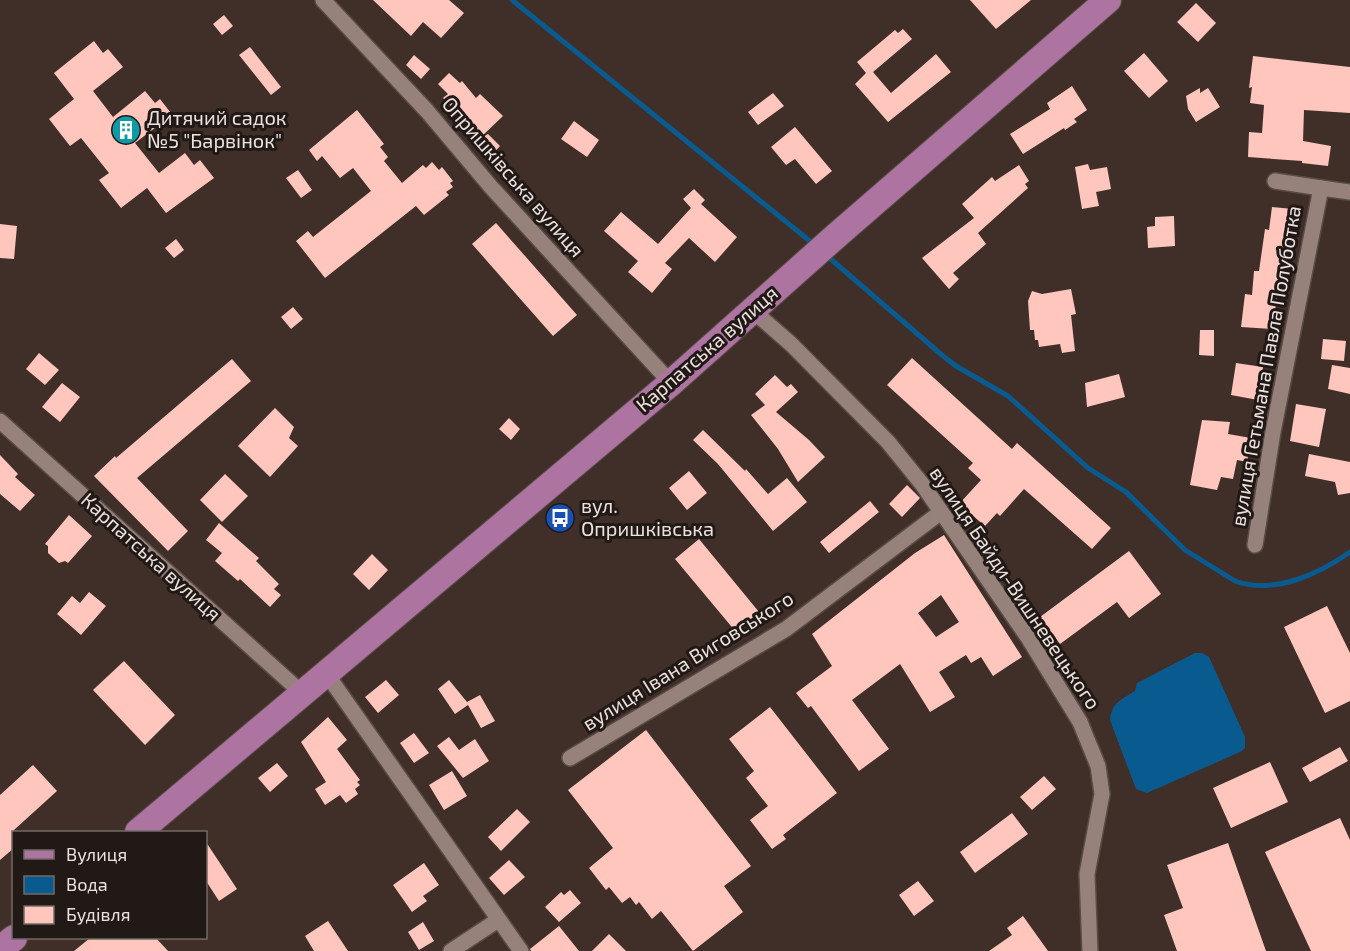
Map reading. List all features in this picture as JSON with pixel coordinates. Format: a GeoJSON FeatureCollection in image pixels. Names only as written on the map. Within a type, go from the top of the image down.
{"type":"FeatureCollection","features":[{"type":"Feature","properties":{"kind":"main road","name":"Карпатська вулиця"},"geometry":{"type":"LineString","coordinates":[[139,831],[671,383],[1108,0]]}},
{"type":"Feature","properties":{"kind":"street","name":"Опришківська вулиця"},"geometry":{"type":"LineString","coordinates":[[323,0],[428,111],[491,187],[671,383]]}},
{"type":"Feature","properties":{"kind":"street"},"geometry":{"type":"LineString","coordinates":[[1275,181],[1321,188]]}},
{"type":"Feature","properties":{"kind":"street","name":"вулиця Гетьмана Павла Полуботка"},"geometry":{"type":"LineString","coordinates":[[1255,545],[1273,432],[1321,188],[1350,192]]}},
{"type":"Feature","properties":{"kind":"street","name":"вулиця Байди-Вишневецького"},"geometry":{"type":"LineString","coordinates":[[752,310],[791,344],[888,442],[922,483],[1029,639],[1080,722],[1098,766],[1102,794],[1087,874],[1090,951]]}},
{"type":"Feature","properties":{"kind":"street"},"geometry":{"type":"LineString","coordinates":[[0,421],[302,693]]}},
{"type":"Feature","properties":{"kind":"street","name":"вулиця Івана Виговського"},"geometry":{"type":"LineString","coordinates":[[570,758],[786,629],[941,512]]}},
{"type":"Feature","properties":{"kind":"street"},"geometry":{"type":"LineString","coordinates":[[326,673],[521,951]]}},
{"type":"Feature","properties":{"kind":"street"},"geometry":{"type":"LineString","coordinates":[[451,951],[498,920]]}},
{"type":"Feature","properties":{"kind":"water"},"geometry":{"type":"Polygon","coordinates":[[[1195,653],[1202,653],[1209,657],[1245,737],[1245,748],[1147,793],[1136,789],[1110,720],[1113,709],[1118,702],[1135,691],[1137,683],[1195,653]]]}},
{"type":"Feature","properties":{"kind":"building"},"geometry":{"type":"Polygon","coordinates":[[[373,0],[449,0],[464,13],[441,38],[423,22],[411,36],[373,0]]]}},
{"type":"Feature","properties":{"kind":"building"},"geometry":{"type":"Polygon","coordinates":[[[970,0],[1031,0],[996,29],[970,0]]]}},
{"type":"Feature","properties":{"kind":"building"},"geometry":{"type":"Polygon","coordinates":[[[1196,3],[1216,23],[1198,42],[1177,22],[1196,3]]]}},
{"type":"Feature","properties":{"kind":"building"},"geometry":{"type":"Polygon","coordinates":[[[224,15],[233,26],[222,35],[213,24],[224,15]]]}},
{"type":"Feature","properties":{"kind":"building"},"geometry":{"type":"Polygon","coordinates":[[[903,29],[912,39],[873,72],[891,93],[936,54],[951,72],[888,122],[855,84],[866,73],[857,62],[895,30],[898,33],[903,29]]]}},
{"type":"Feature","properties":{"kind":"building","name":"Дитячий садок №5 \"Барвінок\""},"geometry":{"type":"Polygon","coordinates":[[[94,41],[103,53],[108,49],[123,67],[93,91],[113,117],[145,91],[155,103],[160,99],[174,117],[162,126],[160,124],[135,143],[159,173],[185,153],[194,165],[200,160],[214,178],[166,213],[147,188],[121,208],[99,180],[109,173],[81,138],[70,146],[49,119],[74,99],[54,73],[94,41]]]}},
{"type":"Feature","properties":{"kind":"building"},"geometry":{"type":"Polygon","coordinates":[[[250,47],[281,87],[271,95],[239,55],[250,47]]]}},
{"type":"Feature","properties":{"kind":"building"},"geometry":{"type":"Polygon","coordinates":[[[1144,53],[1168,81],[1149,98],[1124,71],[1144,53]]]}},
{"type":"Feature","properties":{"kind":"building"},"geometry":{"type":"Polygon","coordinates":[[[414,55],[430,69],[421,79],[406,65],[414,55]]]}},
{"type":"Feature","properties":{"kind":"building"},"geometry":{"type":"Polygon","coordinates":[[[1253,56],[1350,67],[1350,113],[1304,110],[1303,141],[1331,146],[1328,166],[1302,163],[1302,161],[1248,157],[1249,132],[1262,133],[1264,105],[1250,103],[1252,87],[1249,88],[1253,56]]]}},
{"type":"Feature","properties":{"kind":"building"},"geometry":{"type":"Polygon","coordinates":[[[449,73],[460,83],[462,81],[476,98],[480,94],[503,116],[480,138],[443,98],[448,94],[438,84],[449,73]]]}},
{"type":"Feature","properties":{"kind":"building"},"geometry":{"type":"Polygon","coordinates":[[[1072,86],[1087,110],[1074,119],[1077,122],[1023,154],[1010,134],[1050,109],[1047,103],[1072,86]]]}},
{"type":"Feature","properties":{"kind":"building"},"geometry":{"type":"Polygon","coordinates":[[[1200,88],[1200,93],[1208,88],[1220,107],[1196,122],[1188,109],[1186,96],[1200,88]]]}},
{"type":"Feature","properties":{"kind":"building"},"geometry":{"type":"Polygon","coordinates":[[[773,93],[784,106],[758,125],[748,112],[773,93]]]}},
{"type":"Feature","properties":{"kind":"building"},"geometry":{"type":"Polygon","coordinates":[[[357,110],[384,144],[380,147],[388,157],[384,161],[402,183],[423,165],[426,168],[432,162],[439,170],[442,167],[453,181],[450,183],[453,187],[446,192],[449,195],[424,215],[416,206],[325,278],[296,241],[308,231],[313,237],[371,191],[353,168],[340,178],[322,156],[317,161],[309,150],[357,110]]]}},
{"type":"Feature","properties":{"kind":"building"},"geometry":{"type":"Polygon","coordinates":[[[574,121],[599,140],[587,157],[561,139],[574,121]]]}},
{"type":"Feature","properties":{"kind":"building"},"geometry":{"type":"Polygon","coordinates":[[[795,127],[832,171],[816,184],[795,159],[786,165],[771,147],[795,127]]]}},
{"type":"Feature","properties":{"kind":"building"},"geometry":{"type":"Polygon","coordinates":[[[488,134],[500,146],[491,156],[477,141],[488,134]]]}},
{"type":"Feature","properties":{"kind":"building"},"geometry":{"type":"Polygon","coordinates":[[[1088,164],[1090,170],[1107,167],[1111,189],[1096,192],[1099,206],[1082,209],[1075,167],[1088,164]]]}},
{"type":"Feature","properties":{"kind":"building"},"geometry":{"type":"Polygon","coordinates":[[[1019,165],[1029,181],[1025,184],[1028,188],[978,233],[986,244],[953,273],[959,279],[949,289],[922,258],[974,218],[962,204],[992,177],[995,181],[1019,165]]]}},
{"type":"Feature","properties":{"kind":"building"},"geometry":{"type":"Polygon","coordinates":[[[298,170],[312,190],[301,198],[286,178],[298,170]]]}},
{"type":"Feature","properties":{"kind":"building"},"geometry":{"type":"Polygon","coordinates":[[[694,189],[705,200],[701,204],[737,237],[715,262],[689,238],[665,263],[672,269],[652,293],[628,272],[638,261],[604,231],[621,212],[658,244],[691,208],[683,199],[694,189]]]}},
{"type":"Feature","properties":{"kind":"building"},"geometry":{"type":"Polygon","coordinates":[[[1272,207],[1293,209],[1289,254],[1281,253],[1279,286],[1272,329],[1241,327],[1245,294],[1252,295],[1254,271],[1259,271],[1265,229],[1269,230],[1272,207]]]}},
{"type":"Feature","properties":{"kind":"building"},"geometry":{"type":"Polygon","coordinates":[[[1174,216],[1175,246],[1148,248],[1147,227],[1155,226],[1155,217],[1174,216]]]}},
{"type":"Feature","properties":{"kind":"building"},"geometry":{"type":"Polygon","coordinates":[[[496,223],[577,315],[553,336],[472,244],[496,223]]]}},
{"type":"Feature","properties":{"kind":"building"},"geometry":{"type":"Polygon","coordinates":[[[0,224],[17,226],[14,259],[0,258],[0,224]]]}},
{"type":"Feature","properties":{"kind":"building"},"geometry":{"type":"Polygon","coordinates":[[[176,239],[184,250],[174,258],[165,248],[176,239]]]}},
{"type":"Feature","properties":{"kind":"building"},"geometry":{"type":"Polygon","coordinates":[[[1071,289],[1076,314],[1071,315],[1075,351],[1062,353],[1060,344],[1039,347],[1038,340],[1035,340],[1034,330],[1030,330],[1028,301],[1032,291],[1042,294],[1071,289]]]}},
{"type":"Feature","properties":{"kind":"building"},"geometry":{"type":"Polygon","coordinates":[[[293,307],[303,319],[291,329],[281,317],[293,307]]]}},
{"type":"Feature","properties":{"kind":"building"},"geometry":{"type":"Polygon","coordinates":[[[1200,330],[1214,330],[1214,356],[1199,355],[1200,330]]]}},
{"type":"Feature","properties":{"kind":"building"},"geometry":{"type":"Polygon","coordinates":[[[1323,339],[1346,341],[1344,361],[1321,359],[1323,339]]]}},
{"type":"Feature","properties":{"kind":"building"},"geometry":{"type":"Polygon","coordinates":[[[39,353],[59,370],[45,385],[26,369],[39,353]]]}},
{"type":"Feature","properties":{"kind":"building"},"geometry":{"type":"Polygon","coordinates":[[[912,358],[1012,449],[1017,443],[1111,528],[1092,549],[1024,489],[1000,516],[997,513],[985,526],[959,504],[981,480],[968,468],[973,463],[887,385],[912,358]]]}},
{"type":"Feature","properties":{"kind":"building"},"geometry":{"type":"Polygon","coordinates":[[[232,359],[251,381],[137,478],[188,531],[168,551],[94,476],[232,359]]]}},
{"type":"Feature","properties":{"kind":"building"},"geometry":{"type":"Polygon","coordinates":[[[1236,363],[1263,367],[1258,400],[1231,395],[1236,363]]]}},
{"type":"Feature","properties":{"kind":"building"},"geometry":{"type":"Polygon","coordinates":[[[1332,365],[1350,368],[1350,394],[1328,389],[1332,365]]]}},
{"type":"Feature","properties":{"kind":"building"},"geometry":{"type":"Polygon","coordinates":[[[1119,374],[1125,397],[1087,407],[1085,383],[1119,374]]]}},
{"type":"Feature","properties":{"kind":"building"},"geometry":{"type":"Polygon","coordinates":[[[775,375],[787,387],[791,384],[798,392],[776,412],[825,457],[798,482],[778,449],[751,415],[765,405],[755,394],[775,375]]]}},
{"type":"Feature","properties":{"kind":"building"},"geometry":{"type":"Polygon","coordinates":[[[62,383],[80,397],[60,422],[42,407],[62,383]]]}},
{"type":"Feature","properties":{"kind":"building"},"geometry":{"type":"Polygon","coordinates":[[[1296,404],[1326,409],[1319,447],[1290,441],[1296,404]]]}},
{"type":"Feature","properties":{"kind":"building"},"geometry":{"type":"Polygon","coordinates":[[[275,408],[294,427],[289,438],[298,446],[270,477],[238,446],[275,408]]]}},
{"type":"Feature","properties":{"kind":"building"},"geometry":{"type":"Polygon","coordinates":[[[509,418],[520,429],[511,440],[499,429],[509,418]]]}},
{"type":"Feature","properties":{"kind":"building"},"geometry":{"type":"Polygon","coordinates":[[[1202,420],[1230,422],[1228,434],[1251,438],[1247,462],[1237,460],[1233,479],[1221,477],[1217,490],[1190,485],[1202,420]]]}},
{"type":"Feature","properties":{"kind":"building"},"geometry":{"type":"Polygon","coordinates":[[[703,430],[745,471],[746,469],[768,494],[787,478],[807,502],[773,531],[718,464],[693,440],[703,430]]]}},
{"type":"Feature","properties":{"kind":"building"},"geometry":{"type":"Polygon","coordinates":[[[1309,454],[1350,462],[1350,493],[1338,495],[1335,482],[1305,476],[1309,454]]]}},
{"type":"Feature","properties":{"kind":"building"},"geometry":{"type":"Polygon","coordinates":[[[0,455],[18,474],[15,477],[35,495],[20,511],[0,494],[0,455]]]}},
{"type":"Feature","properties":{"kind":"building"},"geometry":{"type":"Polygon","coordinates":[[[689,471],[707,493],[687,510],[669,488],[689,471]]]}},
{"type":"Feature","properties":{"kind":"building"},"geometry":{"type":"Polygon","coordinates":[[[225,474],[248,496],[222,522],[200,500],[225,474]]]}},
{"type":"Feature","properties":{"kind":"building"},"geometry":{"type":"Polygon","coordinates":[[[907,485],[920,498],[902,517],[889,504],[907,485]]]}},
{"type":"Feature","properties":{"kind":"building"},"geometry":{"type":"Polygon","coordinates":[[[870,501],[879,512],[829,553],[820,542],[870,501]]]}},
{"type":"Feature","properties":{"kind":"building"},"geometry":{"type":"Polygon","coordinates":[[[69,515],[92,536],[68,563],[65,561],[59,563],[48,553],[48,546],[45,544],[69,515]]]}},
{"type":"Feature","properties":{"kind":"building"},"geometry":{"type":"Polygon","coordinates":[[[219,523],[259,558],[256,561],[279,584],[274,589],[281,595],[270,607],[240,579],[238,581],[215,561],[222,553],[206,540],[219,523]]]}},
{"type":"Feature","properties":{"kind":"building"},"geometry":{"type":"Polygon","coordinates":[[[944,535],[1022,657],[993,676],[981,657],[971,663],[966,655],[939,672],[955,697],[930,712],[900,664],[852,700],[889,749],[859,771],[811,706],[808,708],[796,693],[832,666],[812,634],[915,553],[944,535]],[[941,595],[918,613],[936,637],[959,622],[941,595]]]}},
{"type":"Feature","properties":{"kind":"building"},"geometry":{"type":"Polygon","coordinates":[[[699,539],[759,612],[736,632],[675,559],[699,539]]]}},
{"type":"Feature","properties":{"kind":"building"},"geometry":{"type":"Polygon","coordinates":[[[1129,551],[1161,594],[1129,618],[1117,602],[1060,644],[1040,617],[1129,551]]]}},
{"type":"Feature","properties":{"kind":"building"},"geometry":{"type":"Polygon","coordinates":[[[372,554],[388,570],[369,590],[353,574],[372,554]]]}},
{"type":"Feature","properties":{"kind":"building"},"geometry":{"type":"Polygon","coordinates":[[[89,592],[106,606],[81,635],[57,614],[72,596],[80,603],[89,592]]]}},
{"type":"Feature","properties":{"kind":"building"},"geometry":{"type":"Polygon","coordinates":[[[1327,606],[1350,653],[1350,701],[1325,713],[1284,627],[1327,606]]]}},
{"type":"Feature","properties":{"kind":"building"},"geometry":{"type":"Polygon","coordinates":[[[124,661],[175,715],[145,745],[93,690],[124,661]]]}},
{"type":"Feature","properties":{"kind":"building"},"geometry":{"type":"Polygon","coordinates":[[[386,680],[399,695],[378,713],[365,697],[386,680]]]}},
{"type":"Feature","properties":{"kind":"building"},"geometry":{"type":"Polygon","coordinates":[[[449,680],[467,702],[480,695],[495,721],[481,728],[468,705],[455,714],[438,689],[449,680]]]}},
{"type":"Feature","properties":{"kind":"building"},"geometry":{"type":"Polygon","coordinates":[[[770,707],[837,793],[783,835],[786,839],[772,849],[750,820],[768,806],[746,778],[754,771],[729,739],[770,707]]]}},
{"type":"Feature","properties":{"kind":"building"},"geometry":{"type":"Polygon","coordinates":[[[328,717],[347,740],[337,749],[360,780],[357,782],[360,785],[355,789],[358,794],[346,803],[340,795],[325,805],[315,789],[326,782],[301,742],[328,717]]]}},
{"type":"Feature","properties":{"kind":"building"},"geometry":{"type":"Polygon","coordinates":[[[646,730],[751,866],[724,886],[743,912],[693,951],[661,911],[652,919],[639,902],[636,905],[630,897],[622,903],[609,887],[606,890],[589,868],[613,848],[568,790],[646,730]]]}},
{"type":"Feature","properties":{"kind":"building"},"geometry":{"type":"Polygon","coordinates":[[[414,733],[429,753],[414,763],[400,743],[414,733]]]}},
{"type":"Feature","properties":{"kind":"building"},"geometry":{"type":"Polygon","coordinates":[[[449,737],[459,750],[475,739],[489,761],[463,778],[437,746],[449,737]]]}},
{"type":"Feature","properties":{"kind":"building"},"geometry":{"type":"Polygon","coordinates":[[[1340,747],[1348,761],[1310,782],[1302,768],[1340,747]]]}},
{"type":"Feature","properties":{"kind":"building"},"geometry":{"type":"Polygon","coordinates":[[[1270,762],[1288,802],[1231,828],[1213,788],[1270,762]]]}},
{"type":"Feature","properties":{"kind":"building"},"geometry":{"type":"Polygon","coordinates":[[[277,763],[288,776],[270,792],[258,778],[277,763]]]}},
{"type":"Feature","properties":{"kind":"building"},"geometry":{"type":"Polygon","coordinates":[[[33,765],[57,791],[12,831],[12,850],[0,860],[0,795],[33,765]]]}},
{"type":"Feature","properties":{"kind":"building"},"geometry":{"type":"Polygon","coordinates":[[[452,771],[467,796],[444,810],[429,785],[452,771]]]}},
{"type":"Feature","properties":{"kind":"building"},"geometry":{"type":"Polygon","coordinates":[[[1044,776],[1056,789],[1032,810],[1020,797],[1044,776]]]}},
{"type":"Feature","properties":{"kind":"building"},"geometry":{"type":"Polygon","coordinates":[[[517,809],[530,822],[501,851],[488,837],[517,809]]]}},
{"type":"Feature","properties":{"kind":"building"},"geometry":{"type":"Polygon","coordinates":[[[1012,813],[1028,834],[975,873],[960,852],[1012,813]]]}},
{"type":"Feature","properties":{"kind":"building"},"geometry":{"type":"Polygon","coordinates":[[[1340,818],[1350,840],[1350,951],[1311,951],[1265,852],[1340,818]]]}},
{"type":"Feature","properties":{"kind":"building"},"geometry":{"type":"Polygon","coordinates":[[[1228,843],[1266,951],[1177,951],[1164,915],[1183,908],[1167,865],[1228,843]]]}},
{"type":"Feature","properties":{"kind":"building"},"geometry":{"type":"Polygon","coordinates":[[[207,844],[237,889],[219,901],[207,883],[207,844]]]}},
{"type":"Feature","properties":{"kind":"building"},"geometry":{"type":"Polygon","coordinates":[[[509,860],[525,877],[504,895],[489,878],[509,860]]]}},
{"type":"Feature","properties":{"kind":"building"},"geometry":{"type":"Polygon","coordinates":[[[424,863],[439,885],[423,896],[427,901],[412,912],[393,885],[424,863]]]}},
{"type":"Feature","properties":{"kind":"building"},"geometry":{"type":"Polygon","coordinates":[[[918,881],[934,901],[914,916],[899,895],[918,881]]]}},
{"type":"Feature","properties":{"kind":"building"},"geometry":{"type":"Polygon","coordinates":[[[570,890],[581,903],[559,922],[545,907],[561,892],[564,895],[570,890]]]}},
{"type":"Feature","properties":{"kind":"building"},"geometry":{"type":"Polygon","coordinates":[[[1023,916],[1048,951],[989,951],[1012,935],[1007,928],[1023,916]]]}},
{"type":"Feature","properties":{"kind":"building"},"geometry":{"type":"Polygon","coordinates":[[[328,921],[348,951],[314,951],[305,936],[328,921]]]}},
{"type":"Feature","properties":{"kind":"building"},"geometry":{"type":"Polygon","coordinates":[[[423,922],[434,941],[419,950],[408,932],[423,922]]]}},
{"type":"Feature","properties":{"kind":"building"},"geometry":{"type":"Polygon","coordinates":[[[559,926],[579,951],[531,951],[530,949],[559,926]]]}},
{"type":"Feature","properties":{"kind":"building"},"geometry":{"type":"Polygon","coordinates":[[[609,934],[626,951],[592,951],[609,934]]]}},
{"type":"Feature","properties":{"kind":"building"},"geometry":{"type":"Polygon","coordinates":[[[89,939],[157,939],[168,951],[74,951],[89,939]]]}},
{"type":"Feature","properties":{"kind":"waterway"},"geometry":{"type":"LineString","coordinates":[[512,0],[816,246]]}},
{"type":"Feature","properties":{"kind":"waterway"},"geometry":{"type":"LineString","coordinates":[[825,254],[943,356],[1008,396],[1088,468],[1126,492],[1185,550],[1235,581],[1250,585],[1265,585],[1296,580],[1324,568],[1350,552]]}},
{"type":"Feature","properties":{"kind":"place","name":"Дитячий садок №5 \"Барвінок\""},"geometry":{"type":"Point","coordinates":[126,130]}},
{"type":"Feature","properties":{"kind":"place","name":"вул. Опришківська"},"geometry":{"type":"Point","coordinates":[560,518]}}]}
